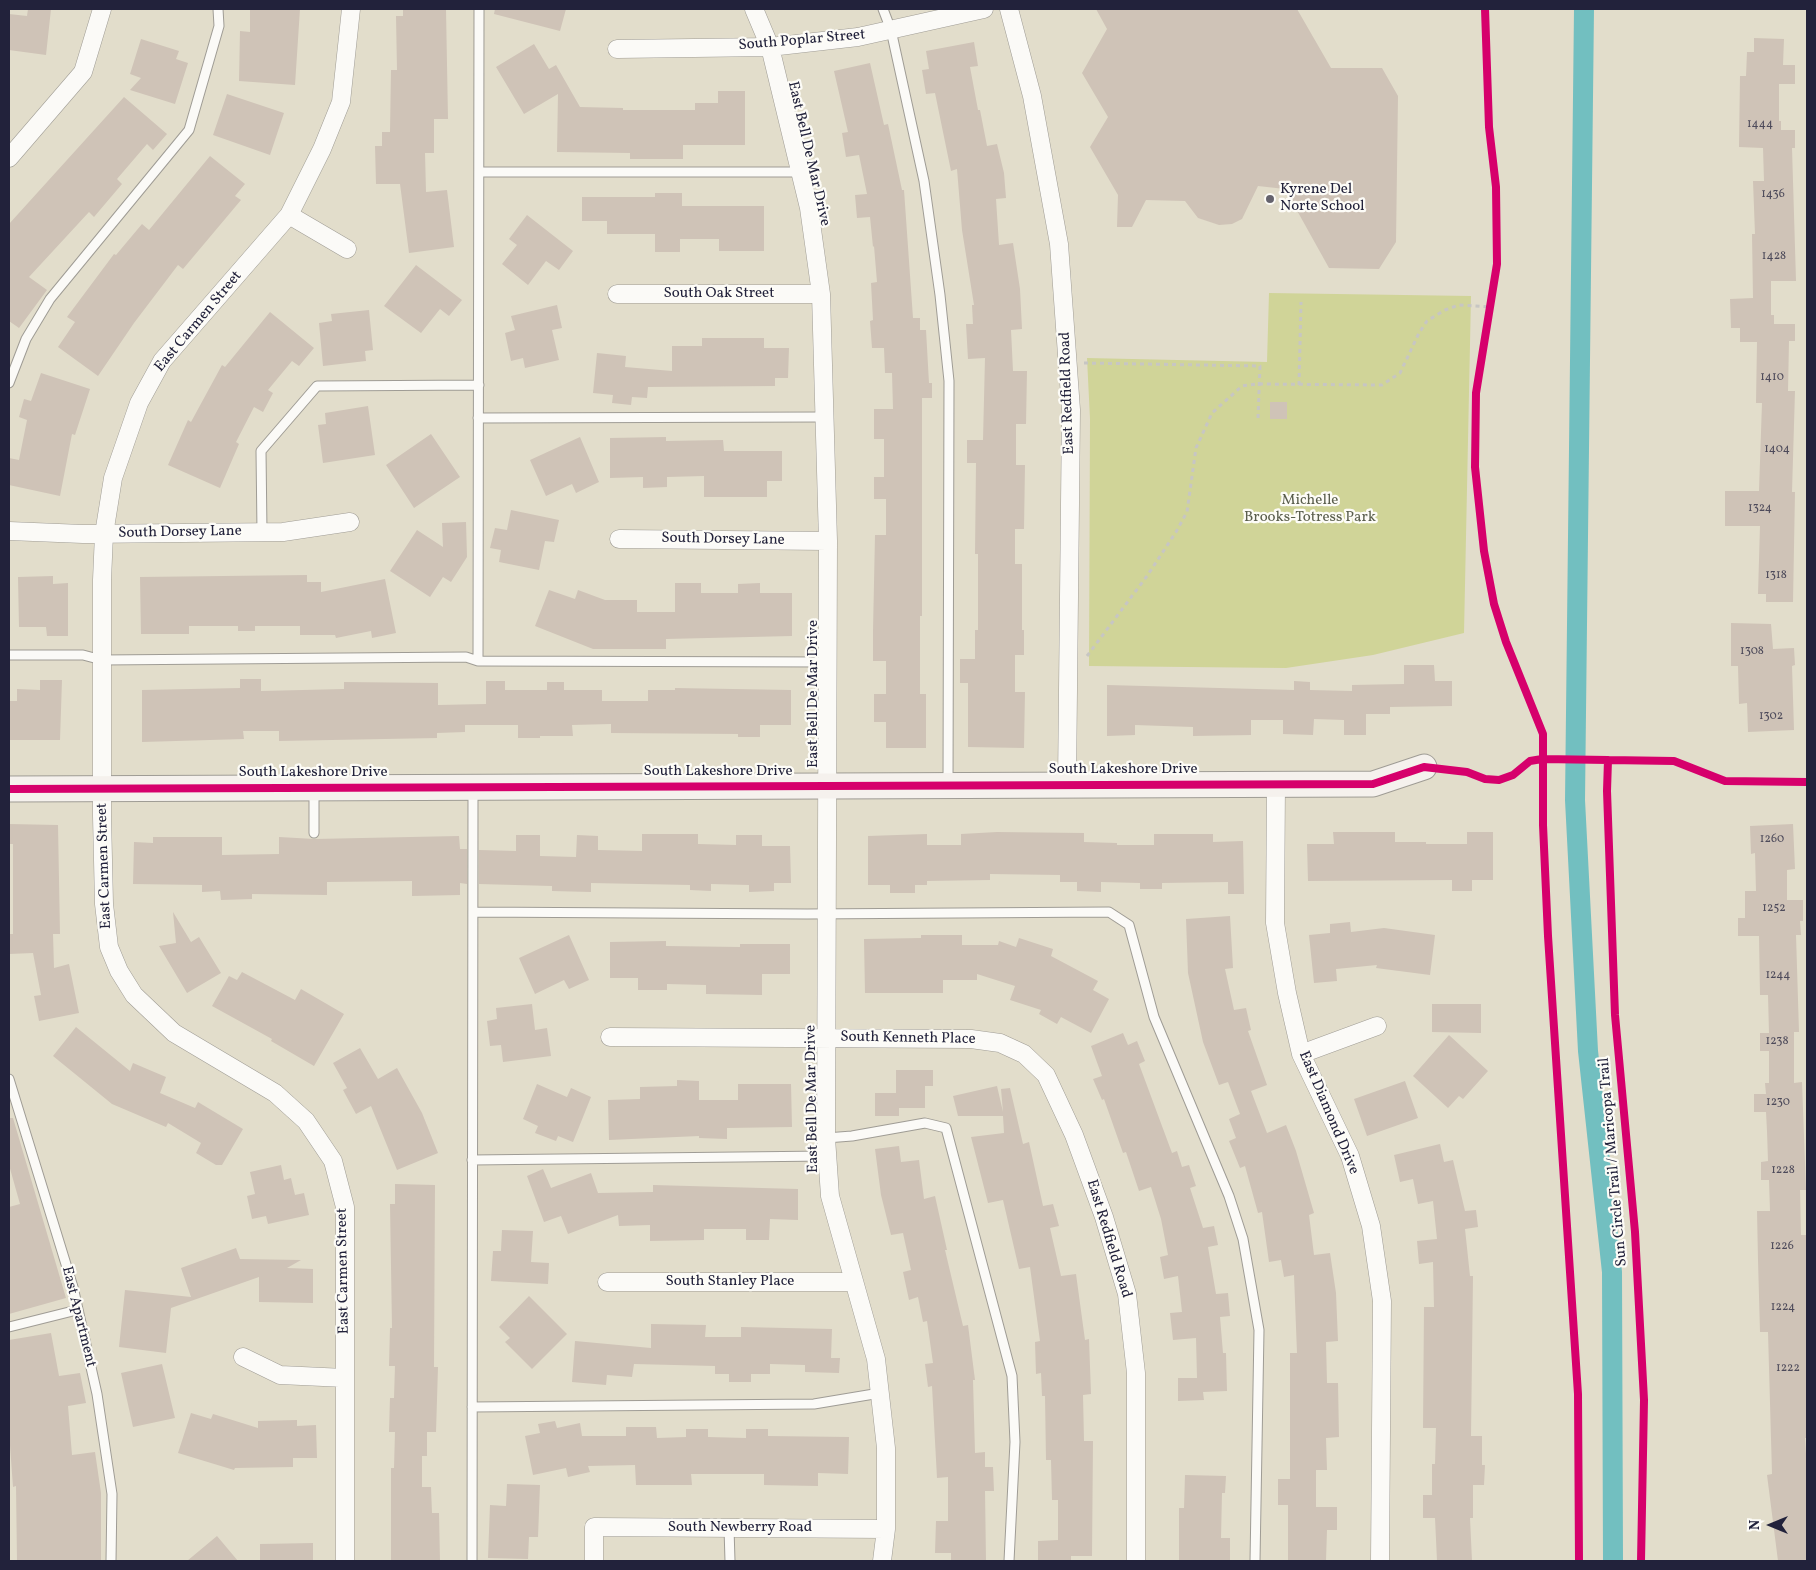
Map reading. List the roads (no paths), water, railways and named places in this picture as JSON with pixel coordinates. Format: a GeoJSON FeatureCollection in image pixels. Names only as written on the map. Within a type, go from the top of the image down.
{"type":"FeatureCollection","features":[{"type":"Feature","properties":{"kind":"street"},"geometry":{"type":"LineString","coordinates":[[9,158],[83,72],[102,9]]}},
{"type":"Feature","properties":{"kind":"street","name":"East Carmen Street"},"geometry":{"type":"LineString","coordinates":[[345,1561],[345,1208],[333,1161],[306,1121],[276,1093],[174,1033],[134,995],[118,971],[108,946],[104,904],[102,660],[104,534],[113,478],[139,403],[162,361],[289,215],[322,149],[340,102],[351,9]]}},
{"type":"Feature","properties":{"kind":"street","name":"East Bell De Mar Drive"},"geometry":{"type":"LineString","coordinates":[[754,9],[770,47],[809,208],[821,294],[828,541],[826,1138],[830,1196],[876,1359],[886,1448],[886,1529],[882,1561]]}},
{"type":"Feature","properties":{"kind":"street","name":"South Poplar Street"},"geometry":{"type":"LineString","coordinates":[[617,49],[770,47],[858,37],[984,9]]}},
{"type":"Feature","properties":{"kind":"street","name":"East Redfield Road"},"geometry":{"type":"LineString","coordinates":[[1009,9],[1032,96],[1059,244],[1062,280],[1071,410],[1067,783]]}},
{"type":"Feature","properties":{"kind":"street"},"geometry":{"type":"LineString","coordinates":[[289,215],[347,249]]}},
{"type":"Feature","properties":{"kind":"street","name":"South Oak Street"},"geometry":{"type":"LineString","coordinates":[[617,294],[821,294]]}},
{"type":"Feature","properties":{"kind":"street","name":"South Dorsey Lane"},"geometry":{"type":"LineString","coordinates":[[9,532],[104,534],[283,532],[350,522]]}},
{"type":"Feature","properties":{"kind":"street","name":"South Dorsey Lane"},"geometry":{"type":"LineString","coordinates":[[619,539],[828,541]]}},
{"type":"Feature","properties":{"kind":"street","name":"South Lakeshore Drive"},"geometry":{"type":"LineString","coordinates":[[9,789],[828,786],[1067,783],[1373,784],[1424,767]]}},
{"type":"Feature","properties":{"kind":"street","name":"East Diamond Drive"},"geometry":{"type":"LineString","coordinates":[[1276,784],[1276,923],[1287,993],[1301,1054],[1350,1156],[1371,1226],[1382,1301],[1380,1561]]}},
{"type":"Feature","properties":{"kind":"street"},"geometry":{"type":"LineString","coordinates":[[1301,1054],[1377,1026]]}},
{"type":"Feature","properties":{"kind":"street","name":"South Kenneth Place"},"geometry":{"type":"LineString","coordinates":[[610,1037],[971,1039],[1000,1043],[1024,1054]]}},
{"type":"Feature","properties":{"kind":"street","name":"East Redfield Road"},"geometry":{"type":"LineString","coordinates":[[1024,1054],[1046,1075],[1074,1135],[1104,1217],[1127,1294],[1136,1373],[1136,1561]]}},
{"type":"Feature","properties":{"kind":"street","name":"South Stanley Place"},"geometry":{"type":"LineString","coordinates":[[607,1282],[853,1282]]}},
{"type":"Feature","properties":{"kind":"street"},"geometry":{"type":"LineString","coordinates":[[243,1357],[280,1375],[345,1378]]}},
{"type":"Feature","properties":{"kind":"street","name":"South Newberry Road"},"geometry":{"type":"LineString","coordinates":[[594,1561],[594,1527],[886,1529]]}},
{"type":"Feature","properties":{"kind":"lane"},"geometry":{"type":"LineString","coordinates":[[9,383],[26,339],[50,299],[189,130],[218,26],[218,9]]}},
{"type":"Feature","properties":{"kind":"lane"},"geometry":{"type":"LineString","coordinates":[[478,661],[479,9]]}},
{"type":"Feature","properties":{"kind":"lane"},"geometry":{"type":"LineString","coordinates":[[883,9],[891,30],[924,181],[940,295],[949,381],[948,784]]}},
{"type":"Feature","properties":{"kind":"lane"},"geometry":{"type":"LineString","coordinates":[[479,172],[800,172]]}},
{"type":"Feature","properties":{"kind":"lane"},"geometry":{"type":"LineString","coordinates":[[262,532],[261,451],[317,386],[479,385]]}},
{"type":"Feature","properties":{"kind":"lane"},"geometry":{"type":"LineString","coordinates":[[478,418],[824,417]]}},
{"type":"Feature","properties":{"kind":"lane"},"geometry":{"type":"LineString","coordinates":[[9,655],[83,655],[102,660],[466,657],[478,661],[828,662]]}},
{"type":"Feature","properties":{"kind":"lane"},"geometry":{"type":"LineString","coordinates":[[314,787],[314,833]]}},
{"type":"Feature","properties":{"kind":"lane"},"geometry":{"type":"LineString","coordinates":[[472,1561],[473,787]]}},
{"type":"Feature","properties":{"kind":"lane"},"geometry":{"type":"LineString","coordinates":[[473,912],[827,914],[1109,912],[1128,925],[1154,1017],[1244,1239],[1259,1330],[1255,1561]]}},
{"type":"Feature","properties":{"kind":"lane","name":"East Apartment"},"geometry":{"type":"LineString","coordinates":[[9,1079],[73,1287],[96,1394],[112,1494],[111,1561]]}},
{"type":"Feature","properties":{"kind":"lane"},"geometry":{"type":"LineString","coordinates":[[826,1138],[852,1136],[925,1123],[946,1128],[1012,1376],[1015,1442],[1009,1561]]}},
{"type":"Feature","properties":{"kind":"lane"},"geometry":{"type":"LineString","coordinates":[[472,1160],[827,1156]]}},
{"type":"Feature","properties":{"kind":"lane"},"geometry":{"type":"LineString","coordinates":[[9,1327],[78,1310]]}},
{"type":"Feature","properties":{"kind":"lane"},"geometry":{"type":"LineString","coordinates":[[472,1407],[814,1404],[880,1393]]}},
{"type":"Feature","properties":{"kind":"lane"},"geometry":{"type":"LineString","coordinates":[[729,1528],[730,1561]]}},
{"type":"Feature","properties":{"kind":"waterway"},"geometry":{"type":"LineString","coordinates":[[1584,9],[1575,800],[1588,1051],[1612,1272],[1613,1561]]}},
{"type":"Feature","properties":{"kind":"place","name":"Kyrene Del Norte School"},"geometry":{"type":"Point","coordinates":[1270,199]}},
{"type":"Feature","properties":{"kind":"park label","name":"Michelle Brooks-Totress Park"},"geometry":{"type":"Point","coordinates":[1310,510]}}]}
